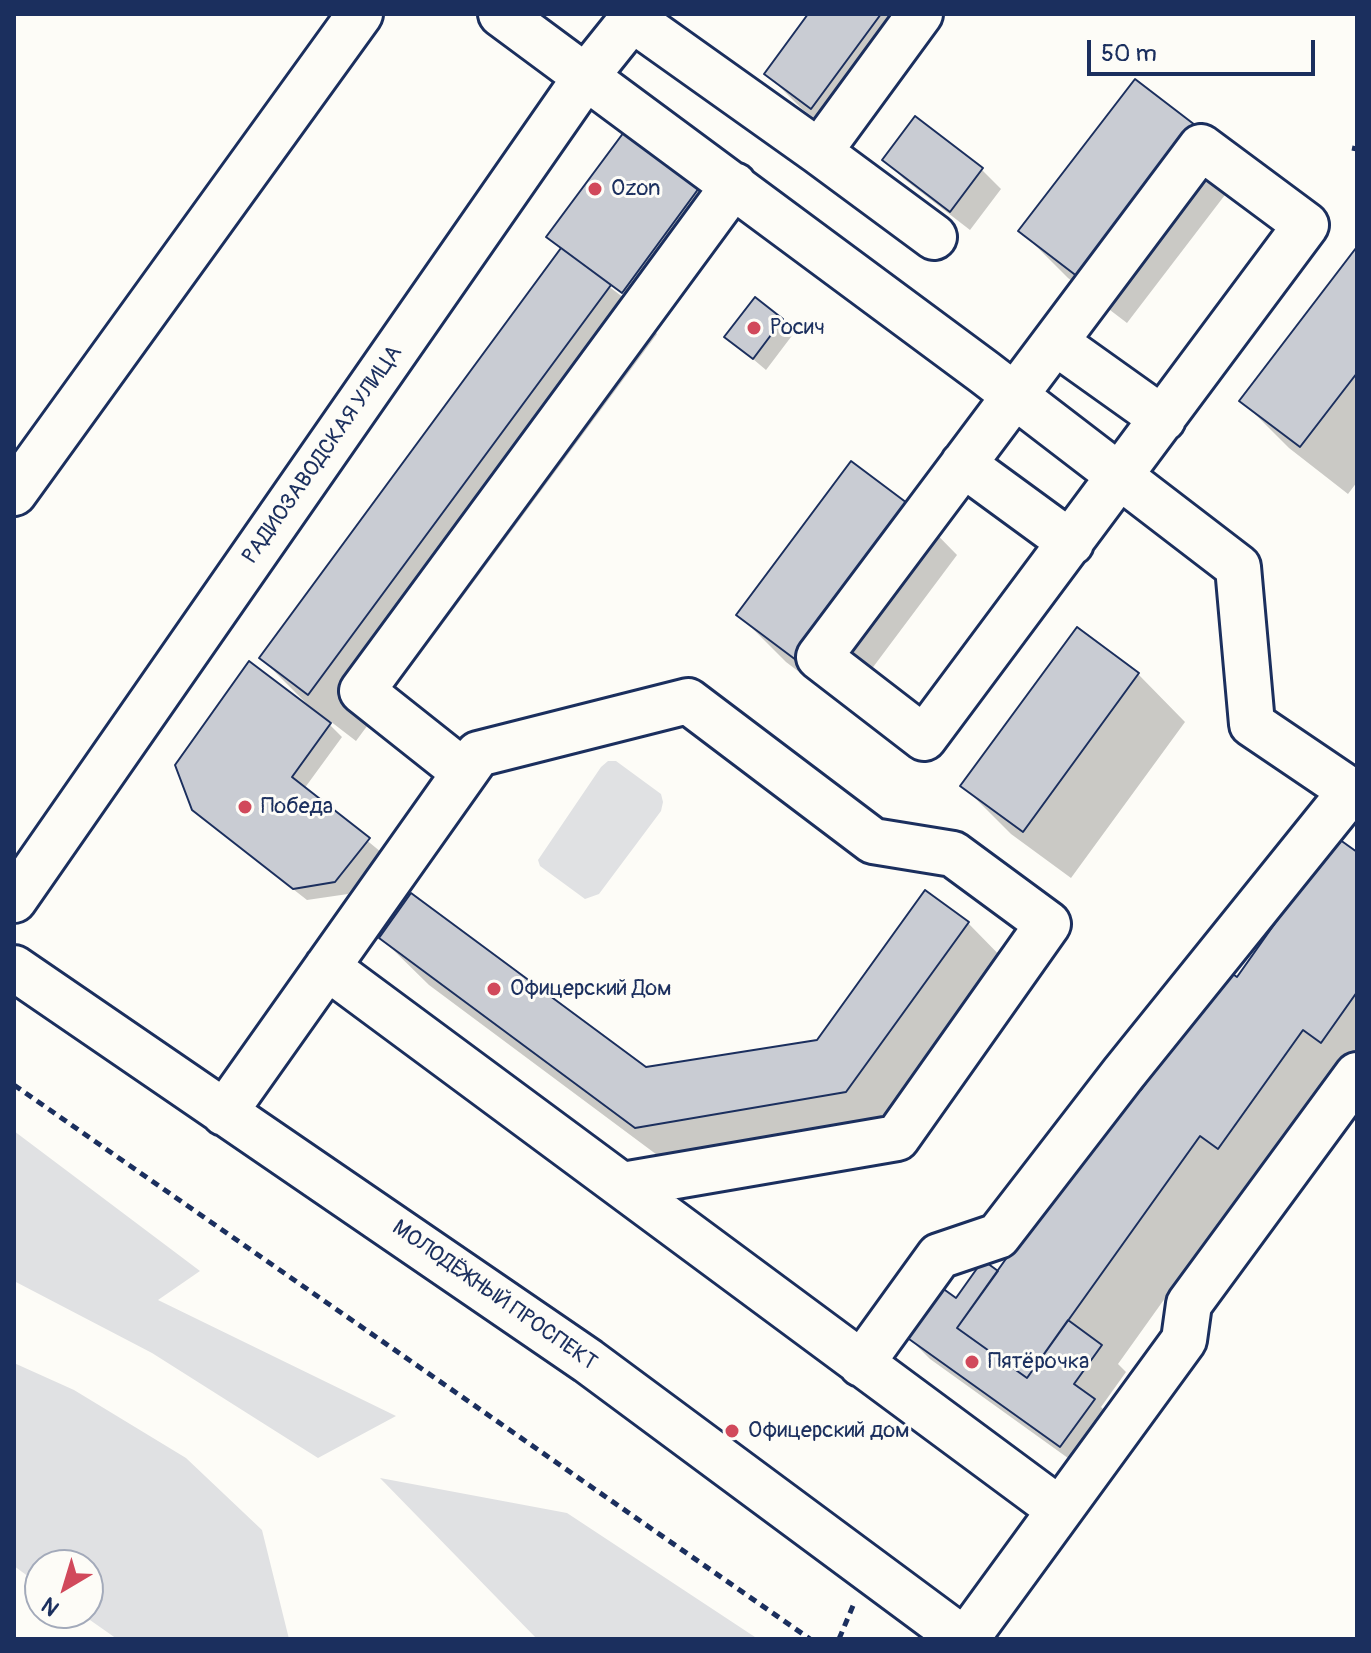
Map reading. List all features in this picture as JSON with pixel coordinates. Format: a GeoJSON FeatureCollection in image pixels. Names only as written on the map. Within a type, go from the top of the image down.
{"type":"FeatureCollection","features":[{"type":"Feature","properties":{"kind":"street"},"geometry":{"type":"LineString","coordinates":[[14,493],[360,14]]}},
{"type":"Feature","properties":{"kind":"street"},"geometry":{"type":"LineString","coordinates":[[501,14],[1014,395],[1238,567],[1252,724],[1354,793],[1123,1074],[998,1236],[939,1256],[861,1364]]}},
{"type":"Feature","properties":{"kind":"street"},"geometry":{"type":"LineString","coordinates":[[819,152],[920,14]]}},
{"type":"Feature","properties":{"kind":"street"},"geometry":{"type":"LineString","coordinates":[[634,16],[934,237]]}},
{"type":"Feature","properties":{"kind":"street","name":"РАДИОЗАВОДСКАЯ УЛИЦА"},"geometry":{"type":"LineString","coordinates":[[14,900],[587,75],[634,16]]}},
{"type":"Feature","properties":{"kind":"street"},"geometry":{"type":"LineString","coordinates":[[1201,147],[1306,225],[924,738],[819,657],[1014,395],[1201,147]]}},
{"type":"Feature","properties":{"kind":"street"},"geometry":{"type":"LineString","coordinates":[[464,772],[362,691],[734,185]]}},
{"type":"Feature","properties":{"kind":"street"},"geometry":{"type":"LineString","coordinates":[[1055,342],[1163,419]]}},
{"type":"Feature","properties":{"kind":"street"},"geometry":{"type":"LineString","coordinates":[[963,464],[1071,543]]}},
{"type":"Feature","properties":{"kind":"street"},"geometry":{"type":"LineString","coordinates":[[224,1113],[478,754],[688,701],[873,841],[953,854],[1048,924],[897,1138],[623,1185]]}},
{"type":"Feature","properties":{"kind":"street"},"geometry":{"type":"LineString","coordinates":[[327,967],[1060,1510]]}},
{"type":"Feature","properties":{"kind":"street","name":"МОЛОДЁЖНЫЙ ПРОСПЕКТ"},"geometry":{"type":"LineString","coordinates":[[14,968],[588,1361],[964,1639]]}},
{"type":"Feature","properties":{"kind":"street"},"geometry":{"type":"LineString","coordinates":[[964,1639],[1184,1340],[1189,1304],[1357,1075]]}},
{"type":"Feature","properties":{"kind":"path"},"geometry":{"type":"LineString","coordinates":[[14,1085],[810,1639]]}},
{"type":"Feature","properties":{"kind":"path"},"geometry":{"type":"LineString","coordinates":[[839,1639],[859,1593]]}},
{"type":"Feature","properties":{"kind":"shaded area"},"geometry":{"type":"Polygon","coordinates":[[[608,761],[616,761],[661,794],[663,802],[661,811],[599,894],[585,899],[540,866],[538,860],[608,761]]]}},
{"type":"Feature","properties":{"kind":"shaded area"},"geometry":{"type":"Polygon","coordinates":[[[14,1131],[200,1271],[158,1300],[396,1416],[318,1458],[152,1353],[14,1281],[14,1131]]]}},
{"type":"Feature","properties":{"kind":"shaded area"},"geometry":{"type":"Polygon","coordinates":[[[14,1363],[74,1390],[186,1458],[262,1530],[289,1639],[117,1639],[103,1629],[104,1549],[24,1549],[24,1573],[14,1566],[14,1363]]]}},
{"type":"Feature","properties":{"kind":"shaded area"},"geometry":{"type":"Polygon","coordinates":[[[380,1478],[567,1513],[758,1639],[537,1639],[380,1478]]]}},
{"type":"Feature","properties":{"kind":"building"},"geometry":{"type":"Polygon","coordinates":[[[808,14],[881,14],[811,109],[764,74],[808,14]]]}},
{"type":"Feature","properties":{"kind":"building"},"geometry":{"type":"Polygon","coordinates":[[[1135,79],[1195,125],[1078,277],[1018,231],[1135,79]]]}},
{"type":"Feature","properties":{"kind":"building"},"geometry":{"type":"Polygon","coordinates":[[[915,116],[983,168],[950,212],[882,160],[915,116]]]}},
{"type":"Feature","properties":{"kind":"building"},"geometry":{"type":"Polygon","coordinates":[[[624,132],[699,188],[622,293],[546,237],[624,132]]]}},
{"type":"Feature","properties":{"kind":"building"},"geometry":{"type":"Polygon","coordinates":[[[561,248],[611,285],[308,695],[259,658],[561,248]]]}},
{"type":"Feature","properties":{"kind":"building"},"geometry":{"type":"Polygon","coordinates":[[[1356,248],[1357,373],[1300,447],[1239,401],[1356,248]]]}},
{"type":"Feature","properties":{"kind":"building","name":"Росич"},"geometry":{"type":"Polygon","coordinates":[[[755,297],[783,319],[753,359],[724,337],[755,297]]]}},
{"type":"Feature","properties":{"kind":"building"},"geometry":{"type":"Polygon","coordinates":[[[851,461],[911,506],[796,660],[736,615],[851,461]]]}},
{"type":"Feature","properties":{"kind":"building"},"geometry":{"type":"Polygon","coordinates":[[[1077,627],[1139,673],[1023,832],[960,786],[1077,627]]]}},
{"type":"Feature","properties":{"kind":"building"},"geometry":{"type":"Polygon","coordinates":[[[249,661],[331,723],[292,777],[370,838],[335,882],[293,889],[192,810],[175,765],[249,661]]]}},
{"type":"Feature","properties":{"kind":"building"},"geometry":{"type":"Polygon","coordinates":[[[1336,837],[1357,852],[1357,992],[1321,1043],[1303,1030],[1218,1149],[1200,1136],[1027,1378],[957,1328],[1131,1082],[1141,1090],[1227,970],[1237,977],[1336,837]]]}},
{"type":"Feature","properties":{"kind":"building","name":"Офицерский Дом"},"geometry":{"type":"Polygon","coordinates":[[[925,890],[969,922],[846,1092],[635,1128],[379,938],[411,893],[646,1067],[817,1040],[925,890]]]}},
{"type":"Feature","properties":{"kind":"building","name":"Пятёрочка"},"geometry":{"type":"Polygon","coordinates":[[[983,1260],[998,1271],[957,1328],[1027,1378],[1068,1320],[1102,1345],[1074,1384],[1095,1399],[1060,1447],[902,1334],[938,1285],[956,1298],[983,1260]]]}},
{"type":"Feature","properties":{"kind":"place","name":"Ozon"},"geometry":{"type":"Point","coordinates":[595,189]}},
{"type":"Feature","properties":{"kind":"place","name":"Росич"},"geometry":{"type":"Point","coordinates":[754,328]}},
{"type":"Feature","properties":{"kind":"place","name":"Победа"},"geometry":{"type":"Point","coordinates":[245,807]}},
{"type":"Feature","properties":{"kind":"place","name":"Офицерский Дом"},"geometry":{"type":"Point","coordinates":[494,989]}},
{"type":"Feature","properties":{"kind":"place","name":"Пятёрочка"},"geometry":{"type":"Point","coordinates":[972,1362]}},
{"type":"Feature","properties":{"kind":"place","name":"Офицерский дом"},"geometry":{"type":"Point","coordinates":[732,1431]}}]}
